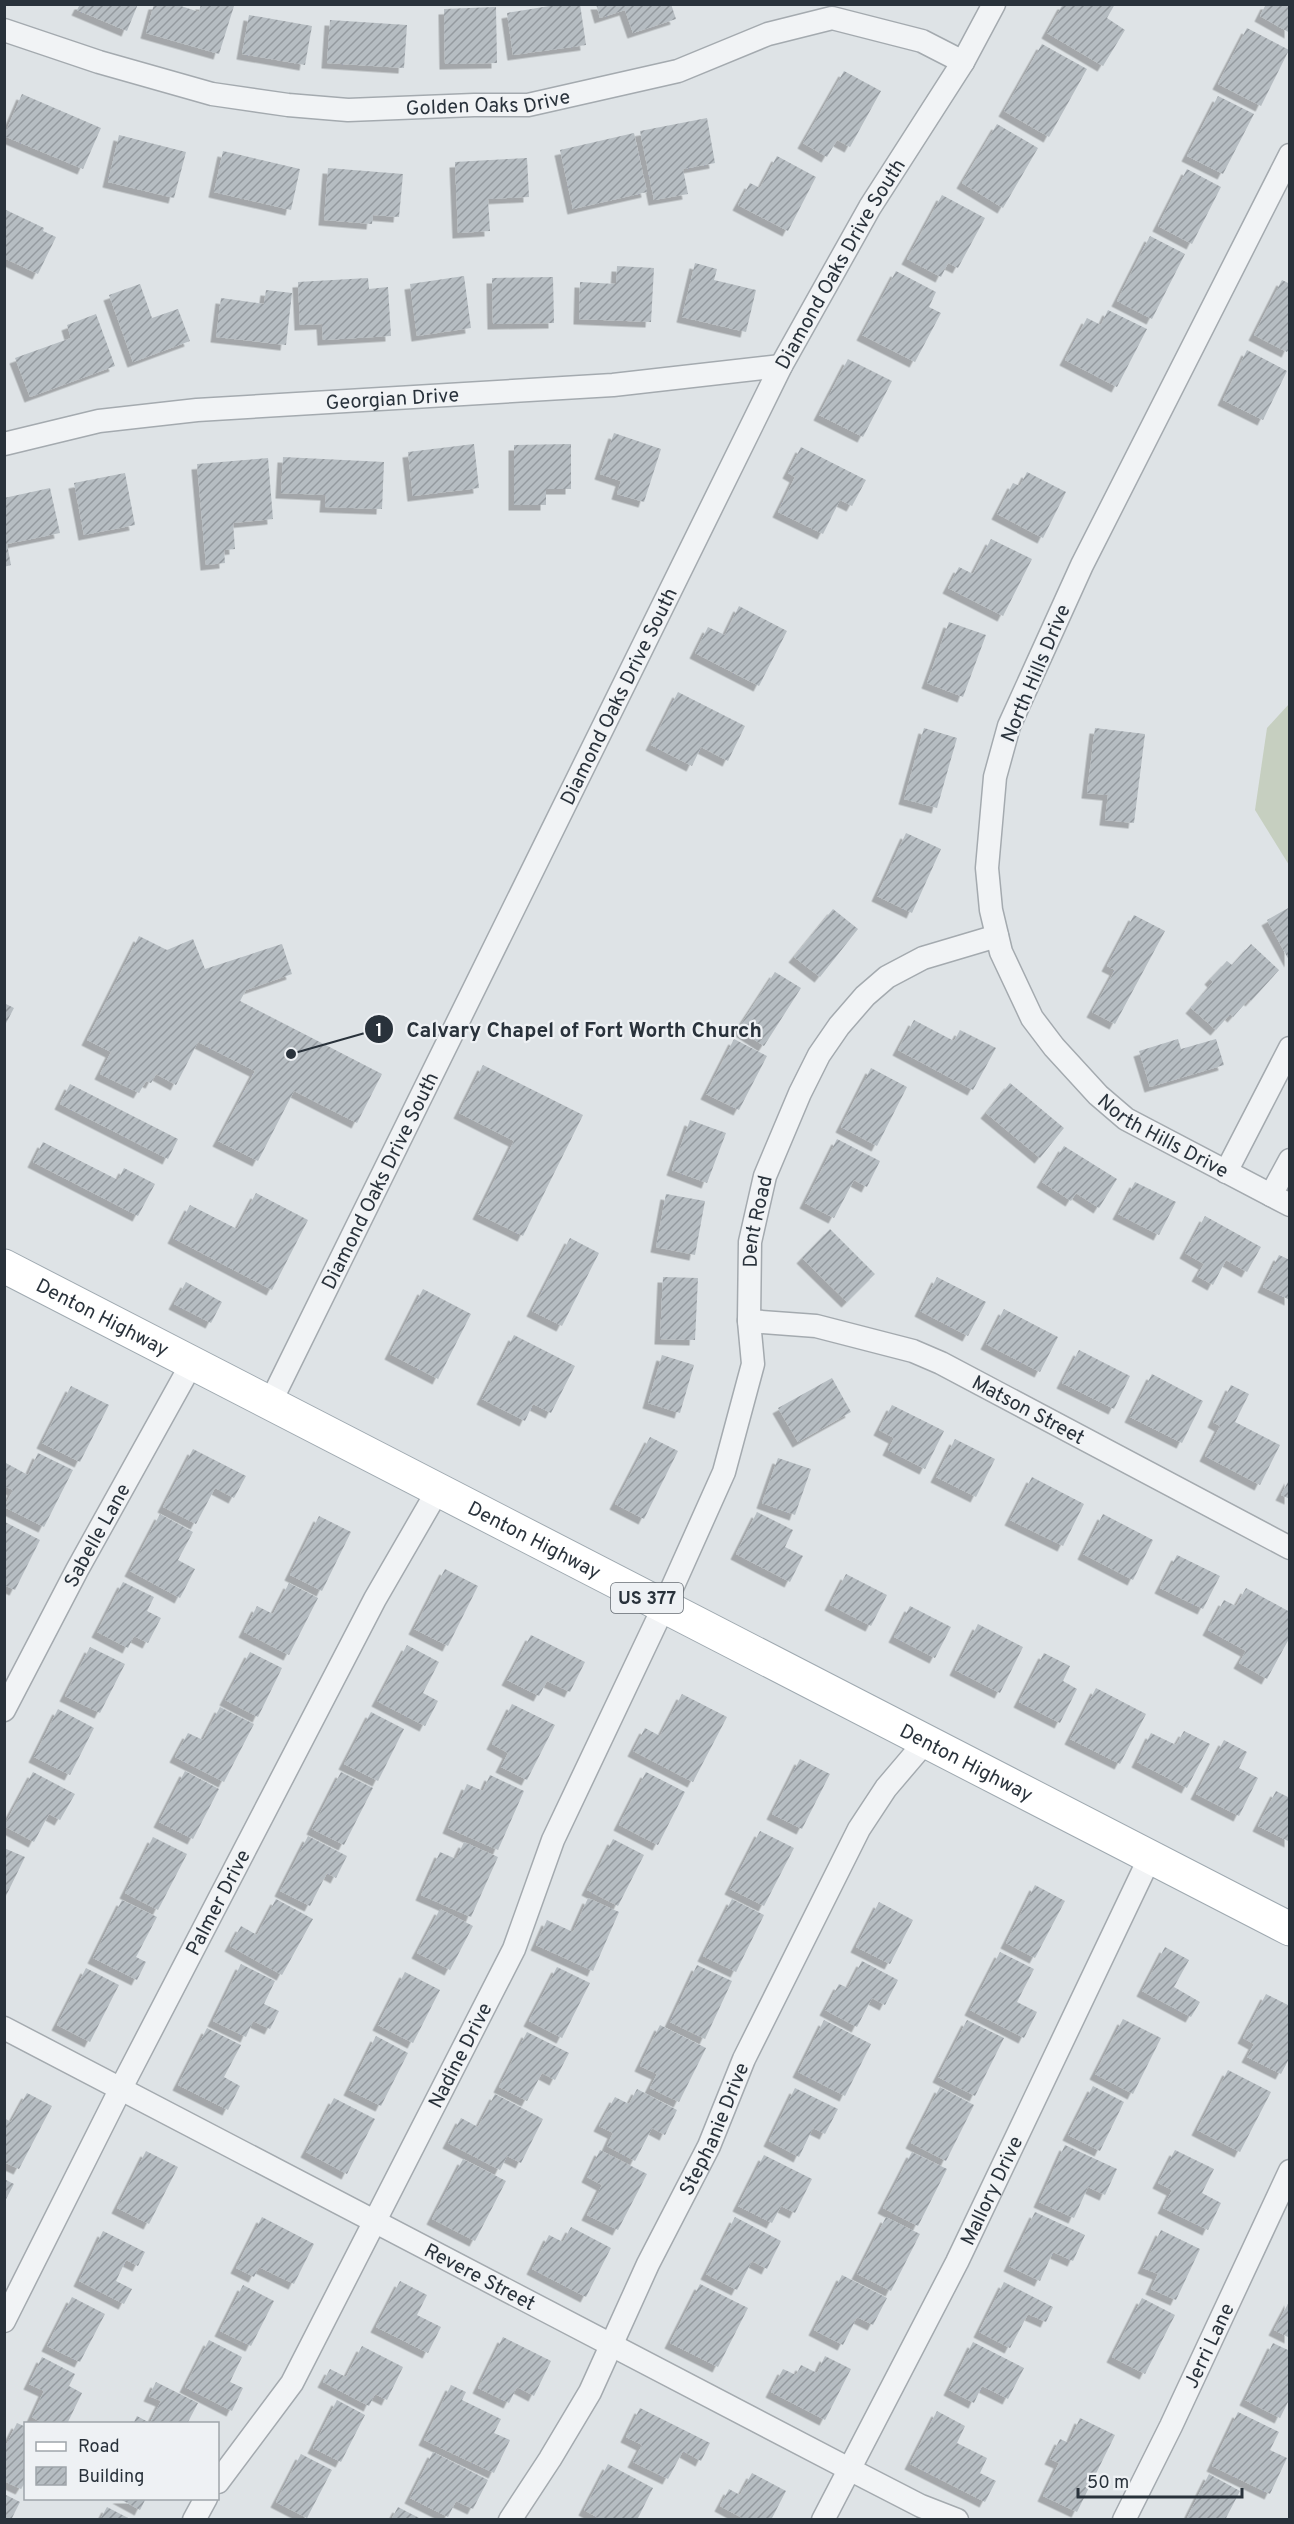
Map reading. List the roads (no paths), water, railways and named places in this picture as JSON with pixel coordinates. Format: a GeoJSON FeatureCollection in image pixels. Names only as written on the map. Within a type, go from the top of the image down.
{"type":"FeatureCollection","features":[{"type":"Feature","properties":{"kind":"main road","name":"Denton Highway"},"geometry":{"type":"LineString","coordinates":[[4,1266],[1290,1929]]}},
{"type":"Feature","properties":{"kind":"street","name":"Diamond Oaks Drive South"},"geometry":{"type":"LineString","coordinates":[[270,1403],[781,366],[870,207],[963,62],[994,4]]}},
{"type":"Feature","properties":{"kind":"street","name":"Golden Oaks Drive"},"geometry":{"type":"LineString","coordinates":[[4,30],[99,62],[212,94],[288,105],[348,110],[528,105],[678,70],[768,34],[832,18],[922,41],[963,62]]}},
{"type":"Feature","properties":{"kind":"street","name":"North Hills Drive"},"geometry":{"type":"LineString","coordinates":[[1280,1200],[1126,1119],[1098,1095],[1054,1047],[1032,1018],[1001,952],[991,910],[987,868],[994,777],[1009,726],[1082,565],[1290,155]]}},
{"type":"Feature","properties":{"kind":"street","name":"Georgian Drive"},"geometry":{"type":"LineString","coordinates":[[4,444],[99,421],[196,410],[613,385],[781,366]]}},
{"type":"Feature","properties":{"kind":"street","name":"Dent Road"},"geometry":{"type":"LineString","coordinates":[[664,1606],[724,1472],[753,1364],[749,1321],[750,1242],[765,1176],[800,1093],[819,1055],[866,996],[887,977],[923,958],[997,936]]}},
{"type":"Feature","properties":{"kind":"street"},"geometry":{"type":"LineString","coordinates":[[1226,1172],[1290,1048]]}},
{"type":"Feature","properties":{"kind":"street"},"geometry":{"type":"LineString","coordinates":[[1280,1200],[1290,1160]]}},
{"type":"Feature","properties":{"kind":"street","name":"Matson Street"},"geometry":{"type":"LineString","coordinates":[[749,1321],[816,1326],[913,1351],[941,1363],[1290,1548]]}},
{"type":"Feature","properties":{"kind":"street","name":"Sabelle Lane"},"geometry":{"type":"LineString","coordinates":[[4,1710],[77,1570],[192,1363]]}},
{"type":"Feature","properties":{"kind":"street","name":"Palmer Drive"},"geometry":{"type":"LineString","coordinates":[[4,2320],[121,2088],[375,1599],[438,1490]]}},
{"type":"Feature","properties":{"kind":"street","name":"Nadine Drive"},"geometry":{"type":"LineString","coordinates":[[219,2481],[292,2383],[376,2222],[514,1949],[553,1839],[664,1606]]}},
{"type":"Feature","properties":{"kind":"street","name":"Stephanie Drive"},"geometry":{"type":"LineString","coordinates":[[510,2520],[590,2392],[648,2264],[709,2146],[744,2059],[859,1829],[886,1788],[926,1741]]}},
{"type":"Feature","properties":{"kind":"street","name":"Mallory Drive"},"geometry":{"type":"LineString","coordinates":[[824,2520],[957,2262],[1150,1857]]}},
{"type":"Feature","properties":{"kind":"street","name":"Revere Street"},"geometry":{"type":"LineString","coordinates":[[4,2028],[851,2469],[921,2505],[957,2520]]}},
{"type":"Feature","properties":{"kind":"street","name":"Jerri Lane"},"geometry":{"type":"LineString","coordinates":[[1124,2520],[1171,2426],[1290,2171]]}},
{"type":"Feature","properties":{"kind":"street"},"geometry":{"type":"LineString","coordinates":[[194,2520],[205,2500]]}},
{"type":"Feature","properties":{"kind":"place","name":"Calvary Chapel of Fort Worth Church"},"geometry":{"type":"Point","coordinates":[291,1054]}}]}
